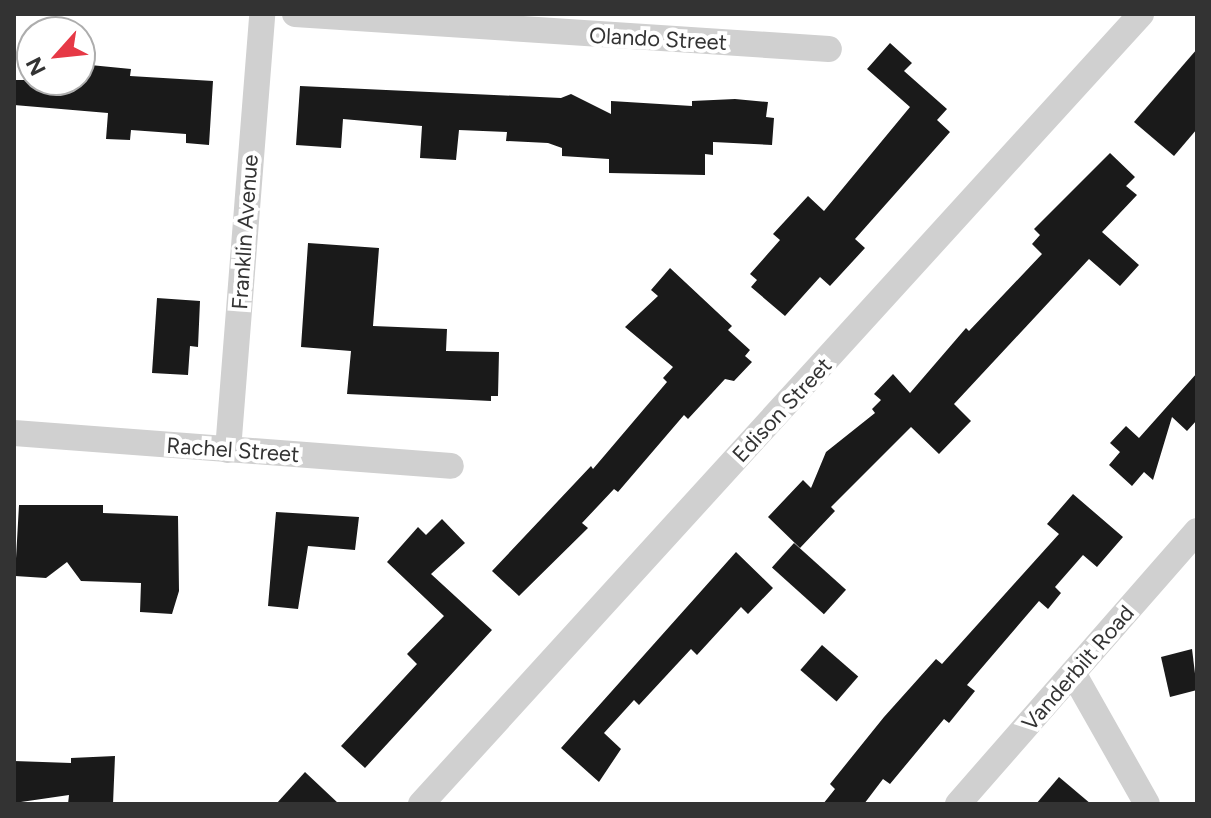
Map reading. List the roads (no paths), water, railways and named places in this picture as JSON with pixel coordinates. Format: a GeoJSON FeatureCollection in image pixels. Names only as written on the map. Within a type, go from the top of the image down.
{"type":"FeatureCollection","features":[{"type":"Feature","properties":{"kind":"street","name":"Franklin Avenue"},"geometry":{"type":"LineString","coordinates":[[228,450],[262,14]]}},
{"type":"Feature","properties":{"kind":"street","name":"Olando Street"},"geometry":{"type":"LineString","coordinates":[[295,14],[829,49]]}},
{"type":"Feature","properties":{"kind":"street","name":"Edison Street"},"geometry":{"type":"LineString","coordinates":[[421,804],[1141,14]]}},
{"type":"Feature","properties":{"kind":"street","name":"Rachel Street"},"geometry":{"type":"LineString","coordinates":[[14,433],[451,466]]}},
{"type":"Feature","properties":{"kind":"street","name":"Vanderbilt Road"},"geometry":{"type":"LineString","coordinates":[[958,804],[1197,531]]}},
{"type":"Feature","properties":{"kind":"street"},"geometry":{"type":"LineString","coordinates":[[1073,673],[1147,804]]}}]}
